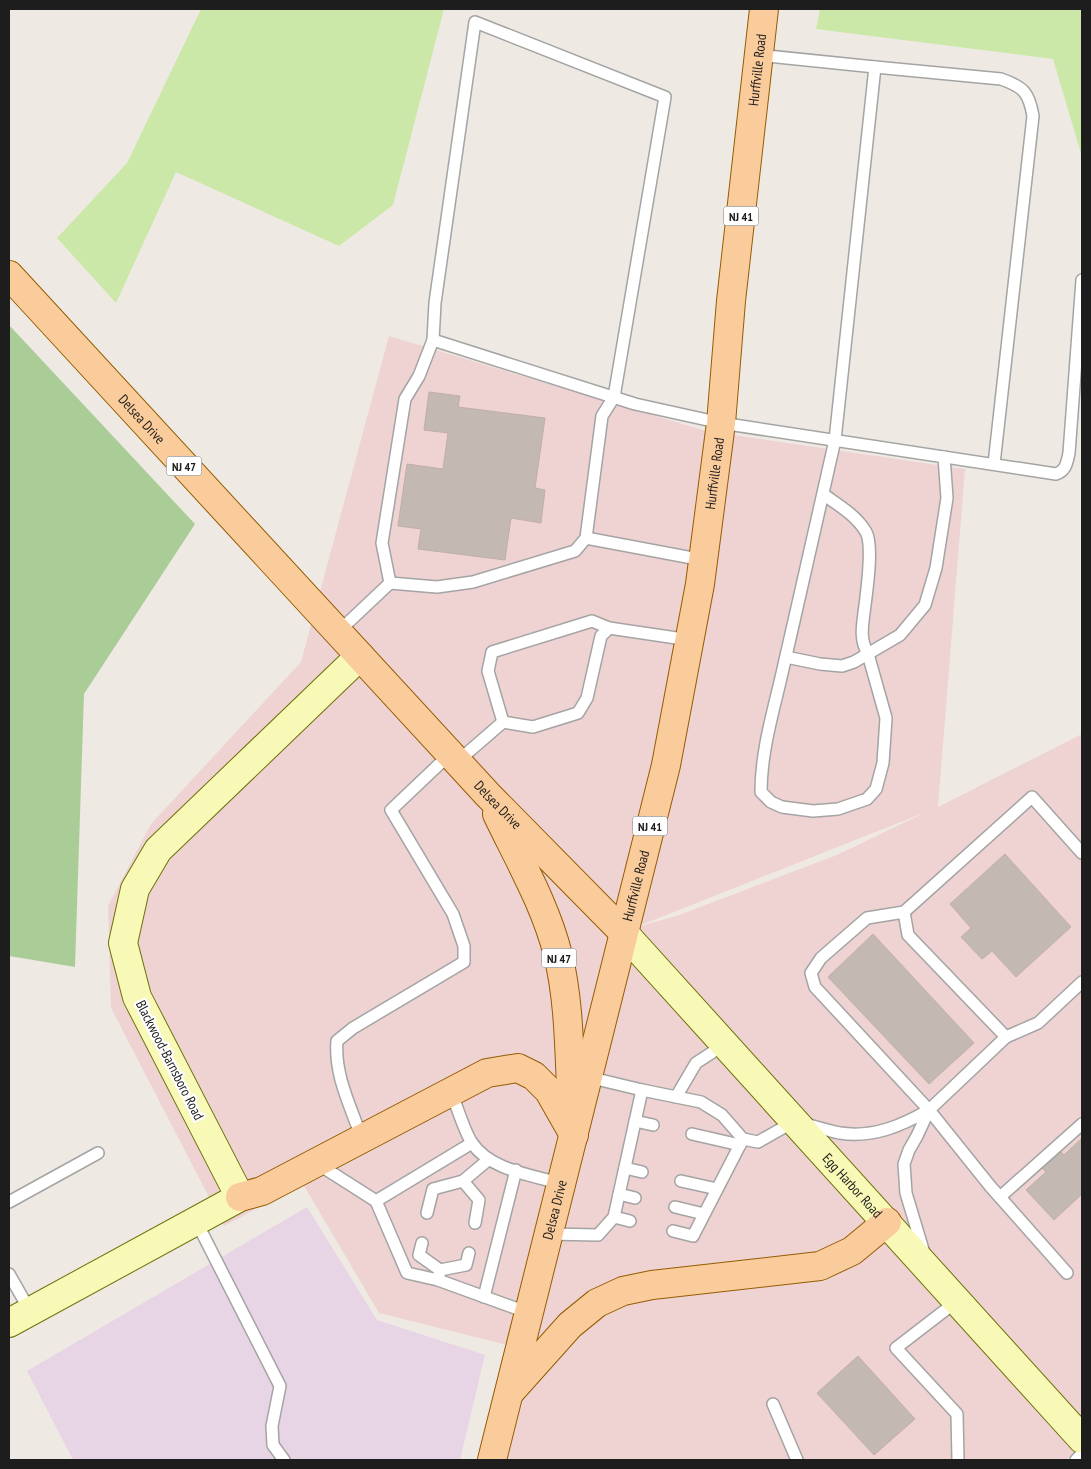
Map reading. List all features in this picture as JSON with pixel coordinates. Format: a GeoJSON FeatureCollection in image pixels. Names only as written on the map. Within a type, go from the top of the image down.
{"type":"FeatureCollection","features":[{"type":"Feature","properties":{"kind":"main road","name":"Hurffville Road"},"geometry":{"type":"LineString","coordinates":[[623,932],[666,764],[703,560],[721,423],[731,301],[764,9]]}},
{"type":"Feature","properties":{"kind":"main road","name":"Delsea Drive"},"geometry":{"type":"LineString","coordinates":[[9,275],[488,795],[623,932],[492,1460]]}},
{"type":"Feature","properties":{"kind":"main road","name":"Blackwood-Barnsboro Road"},"geometry":{"type":"LineString","coordinates":[[240,1197],[137,997],[123,943],[135,889],[158,850],[360,656]]}},
{"type":"Feature","properties":{"kind":"main road","name":"NJ 47"},"geometry":{"type":"LineString","coordinates":[[488,795],[540,902],[558,953],[564,984],[574,1135]]}},
{"type":"Feature","properties":{"kind":"main road","name":"Egg Harbor Road"},"geometry":{"type":"LineString","coordinates":[[623,932],[888,1222],[1082,1439]]}},
{"type":"Feature","properties":{"kind":"main road"},"geometry":{"type":"LineString","coordinates":[[19,1317],[240,1197],[262,1191],[487,1073],[518,1068],[534,1076],[549,1091],[574,1135]]}},
{"type":"Feature","properties":{"kind":"main road"},"geometry":{"type":"LineString","coordinates":[[508,1394],[570,1325],[597,1303],[623,1290],[820,1266],[852,1251],[888,1222]]}},
{"type":"Feature","properties":{"kind":"lane"},"geometry":{"type":"LineString","coordinates":[[338,632],[390,583],[437,587],[473,582],[574,551],[586,538],[602,416],[614,397],[664,97],[475,22],[435,303],[433,340],[419,376],[405,399],[382,543],[390,583]]}},
{"type":"Feature","properties":{"kind":"lane"},"geometry":{"type":"LineString","coordinates":[[758,55],[1001,79],[1015,84],[1025,92],[1030,102],[1033,116],[994,464]]}},
{"type":"Feature","properties":{"kind":"lane"},"geometry":{"type":"LineString","coordinates":[[823,494],[850,513],[867,533],[869,573],[861,632],[863,645],[868,654],[886,718],[883,763],[876,789],[867,799],[838,809],[813,811],[782,807],[771,802],[761,792],[761,768],[835,440],[875,67]]}},
{"type":"Feature","properties":{"kind":"lane"},"geometry":{"type":"LineString","coordinates":[[433,340],[635,404],[721,423],[1056,474],[1062,472],[1067,465],[1082,280]]}},
{"type":"Feature","properties":{"kind":"lane"},"geometry":{"type":"LineString","coordinates":[[786,657],[820,664],[842,666],[868,654],[900,635],[925,605],[936,568],[947,498],[944,457]]}},
{"type":"Feature","properties":{"kind":"lane"},"geometry":{"type":"LineString","coordinates":[[586,538],[703,560]]}},
{"type":"Feature","properties":{"kind":"lane"},"geometry":{"type":"LineString","coordinates":[[503,722],[488,671],[492,652],[592,621],[609,628],[690,640]]}},
{"type":"Feature","properties":{"kind":"lane"},"geometry":{"type":"LineString","coordinates":[[362,1139],[338,1071],[337,1041],[354,1028],[464,962],[464,946],[453,914],[391,810],[454,758],[503,722],[533,728],[578,713],[587,698],[601,636],[609,628]]}},
{"type":"Feature","properties":{"kind":"lane"},"geometry":{"type":"LineString","coordinates":[[1067,1273],[990,1186],[929,1110],[814,986],[811,973],[821,958],[867,918],[904,912],[1032,797],[1082,853]]}},
{"type":"Feature","properties":{"kind":"lane"},"geometry":{"type":"LineString","coordinates":[[904,912],[908,935],[1006,1037]]}},
{"type":"Feature","properties":{"kind":"lane"},"geometry":{"type":"LineString","coordinates":[[692,1134],[741,1142],[758,1142],[795,1121],[841,1133],[873,1133],[907,1123],[929,1110],[1006,1037],[1038,1023],[1082,982]]}},
{"type":"Feature","properties":{"kind":"lane"},"geometry":{"type":"LineString","coordinates":[[676,1097],[696,1063],[725,1044]]}},
{"type":"Feature","properties":{"kind":"lane"},"geometry":{"type":"LineString","coordinates":[[588,1077],[702,1102],[722,1115],[741,1142]]}},
{"type":"Feature","properties":{"kind":"lane"},"geometry":{"type":"LineString","coordinates":[[549,1234],[598,1235],[614,1217],[642,1090]]}},
{"type":"Feature","properties":{"kind":"lane"},"geometry":{"type":"LineString","coordinates":[[451,1092],[472,1143],[488,1160],[562,1184]]}},
{"type":"Feature","properties":{"kind":"lane"},"geometry":{"type":"LineString","coordinates":[[928,1268],[906,1193],[904,1164],[929,1110]]}},
{"type":"Feature","properties":{"kind":"lane"},"geometry":{"type":"LineString","coordinates":[[635,1122],[653,1125]]}},
{"type":"Feature","properties":{"kind":"lane"},"geometry":{"type":"LineString","coordinates":[[1000,1197],[1082,1124]]}},
{"type":"Feature","properties":{"kind":"lane"},"geometry":{"type":"LineString","coordinates":[[673,1230],[693,1236],[741,1142]]}},
{"type":"Feature","properties":{"kind":"lane"},"geometry":{"type":"LineString","coordinates":[[376,1201],[472,1143]]}},
{"type":"Feature","properties":{"kind":"lane"},"geometry":{"type":"LineString","coordinates":[[9,1202],[98,1153]]}},
{"type":"Feature","properties":{"kind":"lane"},"geometry":{"type":"LineString","coordinates":[[427,1213],[432,1189],[463,1181],[488,1160]]}},
{"type":"Feature","properties":{"kind":"lane"},"geometry":{"type":"LineString","coordinates":[[317,1163],[376,1201],[407,1273],[439,1275],[466,1265],[468,1254]]}},
{"type":"Feature","properties":{"kind":"lane"},"geometry":{"type":"LineString","coordinates":[[625,1168],[642,1172]]}},
{"type":"Feature","properties":{"kind":"lane"},"geometry":{"type":"LineString","coordinates":[[484,1297],[516,1170]]}},
{"type":"Feature","properties":{"kind":"lane"},"geometry":{"type":"LineString","coordinates":[[463,1181],[479,1200],[475,1224]]}},
{"type":"Feature","properties":{"kind":"lane"},"geometry":{"type":"LineString","coordinates":[[681,1181],[717,1189]]}},
{"type":"Feature","properties":{"kind":"lane"},"geometry":{"type":"LineString","coordinates":[[619,1194],[635,1198]]}},
{"type":"Feature","properties":{"kind":"lane"},"geometry":{"type":"LineString","coordinates":[[675,1207],[704,1214]]}},
{"type":"Feature","properties":{"kind":"lane"},"geometry":{"type":"LineString","coordinates":[[614,1217],[630,1221]]}},
{"type":"Feature","properties":{"kind":"lane"},"geometry":{"type":"LineString","coordinates":[[196,1221],[280,1386],[272,1426],[273,1446],[284,1460]]}},
{"type":"Feature","properties":{"kind":"lane"},"geometry":{"type":"LineString","coordinates":[[422,1243],[419,1255],[439,1275],[484,1297],[529,1313]]}},
{"type":"Feature","properties":{"kind":"lane"},"geometry":{"type":"LineString","coordinates":[[9,1274],[19,1317]]}},
{"type":"Feature","properties":{"kind":"lane"},"geometry":{"type":"LineString","coordinates":[[958,1301],[896,1348],[957,1414],[958,1460]]}},
{"type":"Feature","properties":{"kind":"lane"},"geometry":{"type":"LineString","coordinates":[[773,1404],[797,1460]]}},
{"type":"Feature","properties":{"kind":"lane"},"geometry":{"type":"LineString","coordinates":[[1076,1460],[1082,1454]]}},
{"type":"Feature","properties":{"kind":"shaded area"},"geometry":{"type":"Polygon","coordinates":[[[389,336],[706,431],[965,469],[938,807],[1082,734],[1082,1451],[1065,1460],[504,1460],[527,1350],[379,1313],[303,1184],[224,1226],[111,1008],[108,906],[151,824],[301,662],[389,336]],[[926,812],[631,929],[679,915],[837,855],[926,812]]]}},
{"type":"Feature","properties":{"kind":"shaded area"},"geometry":{"type":"Polygon","coordinates":[[[307,1207],[377,1320],[485,1355],[460,1460],[73,1460],[27,1371],[307,1207]]]}},
{"type":"Feature","properties":{"kind":"green space"},"geometry":{"type":"Polygon","coordinates":[[[201,9],[444,9],[393,205],[339,246],[176,172],[116,303],[57,238],[127,163],[201,9]]]}},
{"type":"Feature","properties":{"kind":"green space"},"geometry":{"type":"Polygon","coordinates":[[[820,9],[1082,9],[1082,157],[1053,59],[816,29],[820,9]]]}},
{"type":"Feature","properties":{"kind":"green space"},"geometry":{"type":"Polygon","coordinates":[[[9,325],[195,524],[84,694],[75,967],[9,956],[9,325]]]}},
{"type":"Feature","properties":{"kind":"building"},"geometry":{"type":"Polygon","coordinates":[[[429,392],[460,396],[458,407],[545,418],[535,488],[545,490],[541,523],[511,518],[505,560],[418,549],[421,529],[398,526],[407,464],[443,469],[448,433],[424,430],[429,392]]]}},
{"type":"Feature","properties":{"kind":"building"},"geometry":{"type":"Polygon","coordinates":[[[1005,854],[1071,927],[1016,977],[992,951],[982,959],[961,937],[971,928],[950,904],[1005,854]]]}},
{"type":"Feature","properties":{"kind":"building"},"geometry":{"type":"Polygon","coordinates":[[[873,934],[974,1043],[929,1084],[828,977],[873,934]]]}},
{"type":"Feature","properties":{"kind":"building"},"geometry":{"type":"Polygon","coordinates":[[[1082,1138],[1082,1194],[1054,1220],[1026,1190],[1046,1172],[1042,1168],[1060,1151],[1064,1155],[1082,1138]]]}},
{"type":"Feature","properties":{"kind":"building"},"geometry":{"type":"Polygon","coordinates":[[[858,1356],[915,1419],[874,1455],[817,1393],[858,1356]]]}}]}
